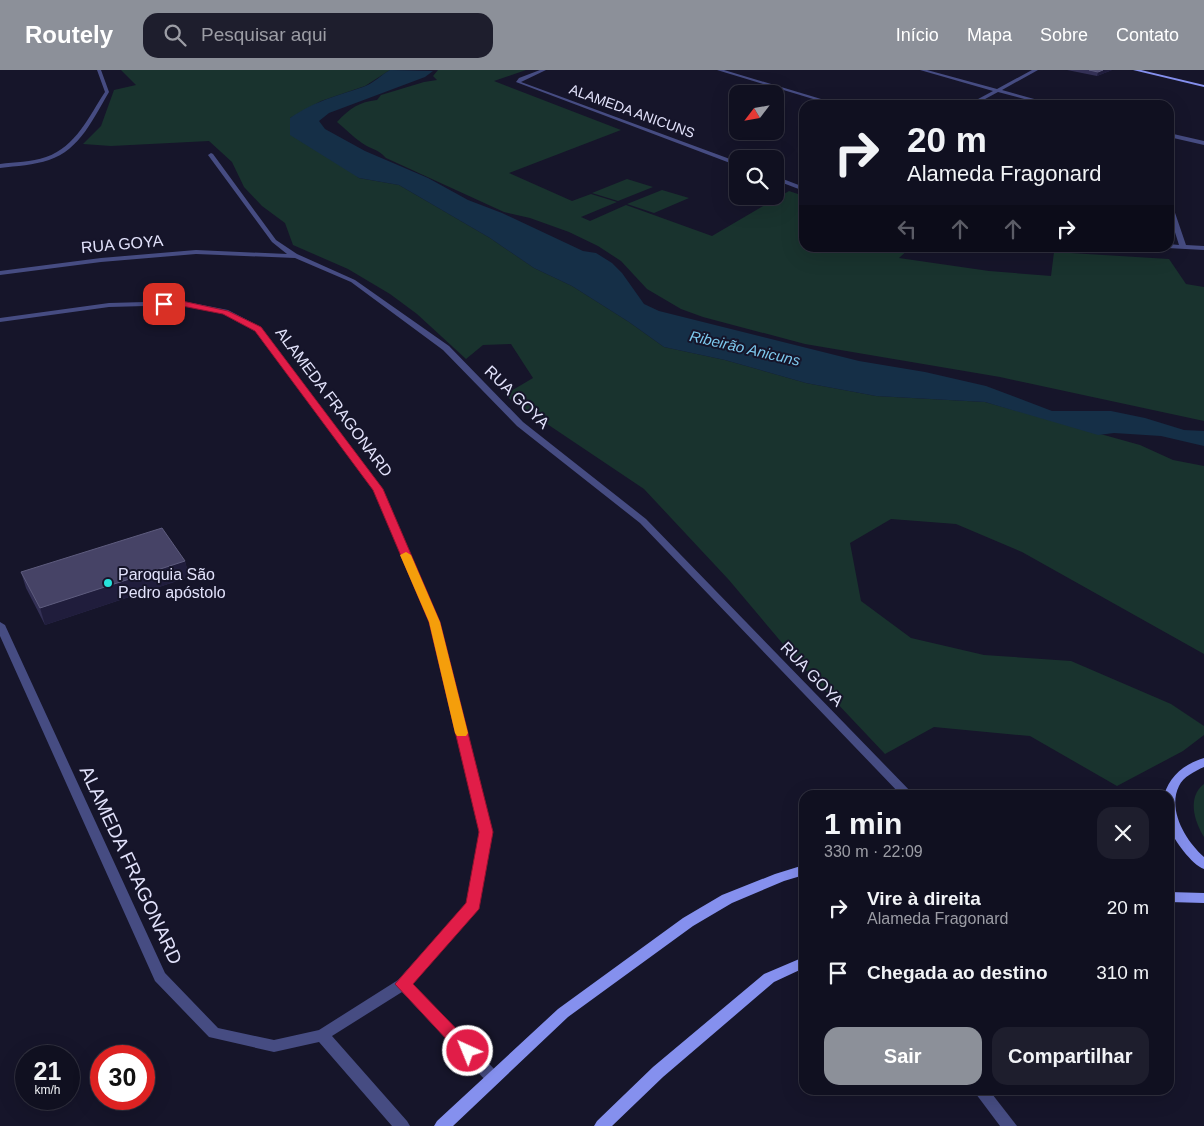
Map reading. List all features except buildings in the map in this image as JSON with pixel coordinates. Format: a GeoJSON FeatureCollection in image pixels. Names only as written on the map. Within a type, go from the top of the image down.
{"type":"FeatureCollection","features":[{"type":"Feature","properties":{"kind":"street"},"geometry":{"type":"LineString","coordinates":[[0,166],[42,159],[62,152],[77,139],[107,92],[99,70]]}},
{"type":"Feature","properties":{"kind":"street","name":"ALAMEDA ANICUNS"},"geometry":{"type":"LineString","coordinates":[[544,70],[518,82],[729,161]]}},
{"type":"Feature","properties":{"kind":"street"},"geometry":{"type":"LineString","coordinates":[[719,70],[821,100]]}},
{"type":"Feature","properties":{"kind":"street"},"geometry":{"type":"LineString","coordinates":[[922,70],[1034,100]]}},
{"type":"Feature","properties":{"kind":"street"},"geometry":{"type":"LineString","coordinates":[[979,100],[1036,70]]}},
{"type":"Feature","properties":{"kind":"street"},"geometry":{"type":"LineString","coordinates":[[1135,70],[1204,86]]}},
{"type":"Feature","properties":{"kind":"street"},"geometry":{"type":"LineString","coordinates":[[1174,136],[1204,144]]}},
{"type":"Feature","properties":{"kind":"street"},"geometry":{"type":"LineString","coordinates":[[211,155],[274,240],[296,256]]}},
{"type":"Feature","properties":{"kind":"street"},"geometry":{"type":"LineString","coordinates":[[784,181],[799,187]]}},
{"type":"Feature","properties":{"kind":"street"},"geometry":{"type":"LineString","coordinates":[[1174,219],[1183,247]]}},
{"type":"Feature","properties":{"kind":"street"},"geometry":{"type":"LineString","coordinates":[[1174,246],[1204,248]]}},
{"type":"Feature","properties":{"kind":"street","name":"RUA GOYA"},"geometry":{"type":"LineString","coordinates":[[0,273],[101,260],[196,252],[296,256],[353,281],[446,348],[520,424],[643,521],[903,790]]}},
{"type":"Feature","properties":{"kind":"street","name":"ALAMEDA FRAGONARD"},"geometry":{"type":"LineString","coordinates":[[0,320],[109,305],[182,303],[225,312],[258,329],[378,489],[434,622],[486,832],[473,905],[403,984],[322,1035],[274,1046],[214,1033],[160,977],[4,645],[0,625]]}},
{"type":"Feature","properties":{"kind":"street"},"geometry":{"type":"LineString","coordinates":[[1173,790],[1174,785],[1189,768],[1204,762]]}},
{"type":"Feature","properties":{"kind":"street"},"geometry":{"type":"LineString","coordinates":[[1174,823],[1177,832],[1195,857],[1204,864]]}},
{"type":"Feature","properties":{"kind":"street"},"geometry":{"type":"LineString","coordinates":[[442,1126],[563,1013],[688,922],[727,899],[780,877],[799,871]]}},
{"type":"Feature","properties":{"kind":"street"},"geometry":{"type":"LineString","coordinates":[[1174,898],[1204,898]]}},
{"type":"Feature","properties":{"kind":"street"},"geometry":{"type":"LineString","coordinates":[[602,1126],[658,1072],[769,978],[799,964]]}},
{"type":"Feature","properties":{"kind":"street"},"geometry":{"type":"LineString","coordinates":[[403,984],[493,1078]]}},
{"type":"Feature","properties":{"kind":"street"},"geometry":{"type":"LineString","coordinates":[[322,1035],[402,1126]]}},
{"type":"Feature","properties":{"kind":"street"},"geometry":{"type":"LineString","coordinates":[[984,1095],[1009,1126]]}},
{"type":"Feature","properties":{"kind":"green space"},"geometry":{"type":"Polygon","coordinates":[[[121,70],[390,70],[365,86],[321,101],[290,118],[359,178],[399,185],[490,238],[534,268],[572,286],[664,347],[725,360],[806,383],[876,396],[985,402],[1140,445],[1173,460],[1204,466],[1204,654],[1022,552],[956,524],[891,519],[850,543],[861,601],[911,638],[984,655],[1071,661],[1171,704],[1204,726],[1204,735],[1183,751],[1117,786],[1030,736],[934,727],[885,754],[799,663],[729,580],[644,489],[504,395],[533,378],[511,344],[483,345],[466,359],[417,314],[390,294],[348,269],[293,245],[285,223],[262,206],[244,187],[232,162],[209,141],[111,146],[83,144],[101,126],[114,90],[136,85],[121,70]]]}},
{"type":"Feature","properties":{"kind":"green space"},"geometry":{"type":"Polygon","coordinates":[[[438,70],[526,70],[494,81],[621,130],[509,173],[572,201],[591,194],[617,202],[581,217],[590,221],[626,205],[712,236],[765,205],[784,205],[784,194],[789,191],[799,194],[799,252],[906,252],[899,258],[989,271],[1051,276],[1054,252],[1169,259],[1186,284],[1204,287],[1204,421],[1000,377],[805,344],[703,317],[681,309],[647,289],[621,261],[598,246],[569,232],[530,218],[504,212],[386,158],[380,152],[359,141],[337,122],[355,106],[377,100],[381,95],[437,80],[433,76],[438,70]]]}},
{"type":"Feature","properties":{"kind":"green space"},"geometry":{"type":"Polygon","coordinates":[[[627,179],[653,187],[618,201],[592,193],[627,179]]]}},
{"type":"Feature","properties":{"kind":"green space"},"geometry":{"type":"Polygon","coordinates":[[[662,190],[689,198],[654,213],[627,204],[662,190]]]}},
{"type":"Feature","properties":{"kind":"green space"},"geometry":{"type":"Polygon","coordinates":[[[1204,784],[1204,837],[1195,817],[1194,802],[1195,796],[1204,784]]]}},
{"type":"Feature","properties":{"kind":"water","name":"Ribeirão Anicuns"},"geometry":{"type":"Polygon","coordinates":[[[390,70],[433,71],[425,77],[329,113],[319,121],[325,129],[365,151],[428,178],[468,200],[502,213],[583,251],[596,253],[612,263],[622,273],[644,304],[659,311],[859,361],[925,372],[986,386],[1052,411],[1111,411],[1145,418],[1184,430],[1204,431],[1204,446],[1161,436],[1114,433],[1098,435],[985,402],[876,396],[806,383],[725,360],[664,347],[572,286],[534,268],[490,238],[399,185],[359,178],[290,135],[290,118],[317,103],[367,86],[390,70]]]}},
{"type":"Feature","properties":{"kind":"slow traffic"},"geometry":{"type":"LineString","coordinates":[[406,555],[434,622],[462,733]]}},
{"type":"Feature","properties":{"kind":"place","name":"Paroquia São Pedro apóstolo"},"geometry":{"type":"Point","coordinates":[108,583]}},
{"type":"Feature","properties":{"kind":"route"},"geometry":{"type":"LineString","coordinates":[[164,304],[182,303],[225,312],[258,329],[378,489],[434,622],[486,832],[473,905],[403,984],[468,1051]]}}]}
